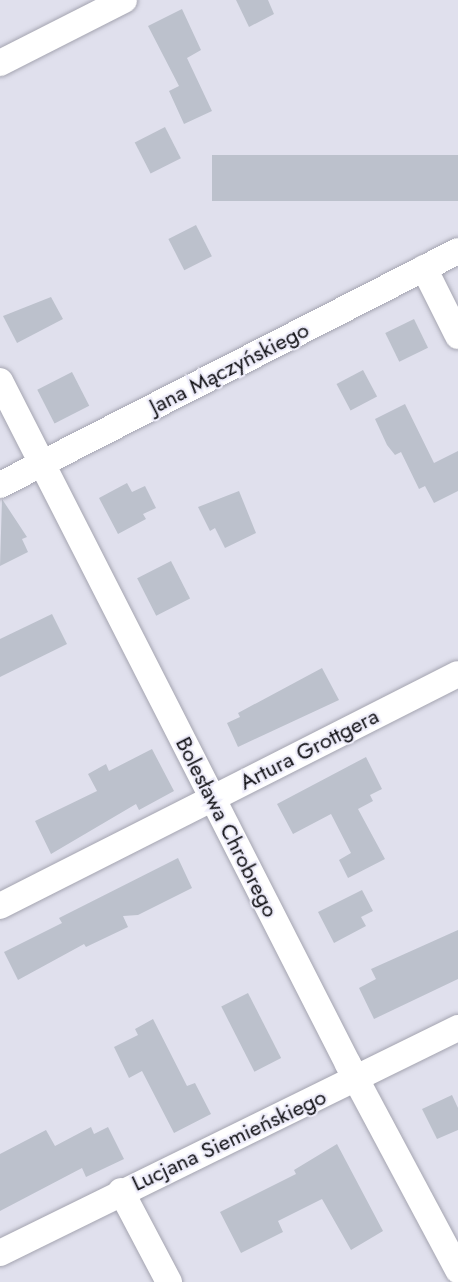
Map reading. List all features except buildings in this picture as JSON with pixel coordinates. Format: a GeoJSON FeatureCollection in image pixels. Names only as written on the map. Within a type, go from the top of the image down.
{"type":"FeatureCollection","features":[{"type":"Feature","properties":{"kind":"street"},"geometry":{"type":"LineString","coordinates":[[0,63],[123,0]]}},
{"type":"Feature","properties":{"kind":"street","name":"Jana Mączyńskiego"},"geometry":{"type":"LineString","coordinates":[[0,485],[458,251]]}},
{"type":"Feature","properties":{"kind":"street"},"geometry":{"type":"LineString","coordinates":[[424,268],[458,336]]}},
{"type":"Feature","properties":{"kind":"street","name":"Bolesława Chrobrego"},"geometry":{"type":"LineString","coordinates":[[0,381],[44,463],[212,799],[458,1270]]}},
{"type":"Feature","properties":{"kind":"street","name":"Artura Grottgera"},"geometry":{"type":"LineString","coordinates":[[0,906],[458,674]]}},
{"type":"Feature","properties":{"kind":"street","name":"Lucjana Siemieńskiego"},"geometry":{"type":"LineString","coordinates":[[0,1252],[458,1028]]}},
{"type":"Feature","properties":{"kind":"street"},"geometry":{"type":"LineString","coordinates":[[121,1191],[169,1282]]}}]}
